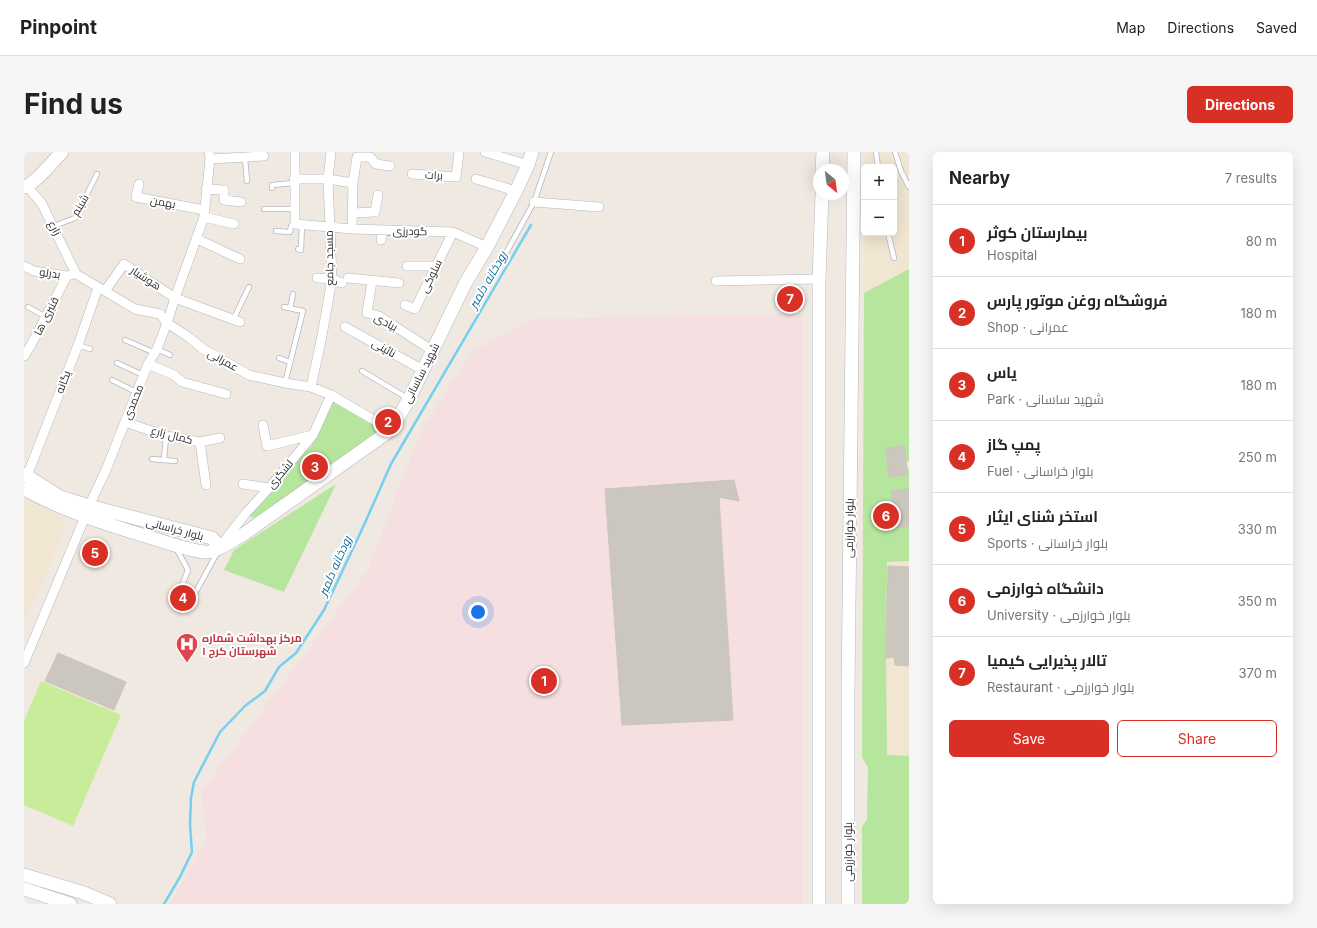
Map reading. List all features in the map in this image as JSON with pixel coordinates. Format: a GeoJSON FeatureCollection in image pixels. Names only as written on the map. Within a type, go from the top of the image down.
{"type":"FeatureCollection","features":[{"type":"Feature","properties":{"kind":"main road"},"geometry":{"type":"LineString","coordinates":[[26,187],[62,152]]}},
{"type":"Feature","properties":{"kind":"main road","name":"شهید ساسانی"},"geometry":{"type":"LineString","coordinates":[[220,547],[241,536],[263,521],[391,430],[409,399],[465,284],[487,247],[516,191],[528,165],[532,152]]}},
{"type":"Feature","properties":{"kind":"main road"},"geometry":{"type":"LineString","coordinates":[[822,164],[823,152]]}},
{"type":"Feature","properties":{"kind":"main road","name":"بلوار خوارزمی"},"geometry":{"type":"LineString","coordinates":[[848,904],[848,687],[854,152]]}},
{"type":"Feature","properties":{"kind":"main road"},"geometry":{"type":"LineString","coordinates":[[817,901],[819,279],[822,200]]}},
{"type":"Feature","properties":{"kind":"main road","name":"بلوار خراسانی"},"geometry":{"type":"LineString","coordinates":[[24,489],[55,505],[87,512],[212,538],[220,547],[207,552],[174,545],[87,512],[25,475]]}},
{"type":"Feature","properties":{"kind":"main road"},"geometry":{"type":"LineString","coordinates":[[24,874],[84,893],[110,904]]}},
{"type":"Feature","properties":{"kind":"main road"},"geometry":{"type":"LineString","coordinates":[[24,889],[65,903]]}},
{"type":"Feature","properties":{"kind":"street"},"geometry":{"type":"LineString","coordinates":[[295,152],[295,209],[299,224]]}},
{"type":"Feature","properties":{"kind":"street","name":"مسجد جامع"},"geometry":{"type":"LineString","coordinates":[[312,387],[332,279],[328,179],[331,152]]}},
{"type":"Feature","properties":{"kind":"street","name":"برات"},"geometry":{"type":"LineString","coordinates":[[412,174],[456,177],[459,152]]}},
{"type":"Feature","properties":{"kind":"street"},"geometry":{"type":"LineString","coordinates":[[485,152],[528,165]]}},
{"type":"Feature","properties":{"kind":"street"},"geometry":{"type":"LineString","coordinates":[[209,155],[245,158],[264,156]]}},
{"type":"Feature","properties":{"kind":"street","name":"محمدی"},"geometry":{"type":"LineString","coordinates":[[24,663],[138,393],[143,375],[156,351],[167,323],[197,239],[204,213],[209,155]]}},
{"type":"Feature","properties":{"kind":"street"},"geometry":{"type":"LineString","coordinates":[[352,229],[353,183],[357,157],[370,157],[376,164],[390,166]]}},
{"type":"Feature","properties":{"kind":"street"},"geometry":{"type":"LineString","coordinates":[[294,181],[328,179],[353,183]]}},
{"type":"Feature","properties":{"kind":"street"},"geometry":{"type":"LineString","coordinates":[[476,179],[516,191]]}},
{"type":"Feature","properties":{"kind":"street","name":"بهمن"},"geometry":{"type":"LineString","coordinates":[[139,184],[136,197],[204,213]]}},
{"type":"Feature","properties":{"kind":"street","name":"زارع"},"geometry":{"type":"LineString","coordinates":[[26,187],[42,204],[76,274]]}},
{"type":"Feature","properties":{"kind":"street"},"geometry":{"type":"LineString","coordinates":[[206,189],[224,190],[224,200],[241,202]]}},
{"type":"Feature","properties":{"kind":"street"},"geometry":{"type":"LineString","coordinates":[[352,213],[375,212],[378,195]]}},
{"type":"Feature","properties":{"kind":"street"},"geometry":{"type":"LineString","coordinates":[[534,202],[599,207]]}},
{"type":"Feature","properties":{"kind":"street"},"geometry":{"type":"LineString","coordinates":[[204,213],[234,224]]}},
{"type":"Feature","properties":{"kind":"street","name":"گودرزی"},"geometry":{"type":"LineString","coordinates":[[299,224],[352,229],[453,232],[487,247]]}},
{"type":"Feature","properties":{"kind":"street"},"geometry":{"type":"LineString","coordinates":[[382,240],[383,230]]}},
{"type":"Feature","properties":{"kind":"street","name":"سلوکی"},"geometry":{"type":"LineString","coordinates":[[405,304],[415,309],[453,232]]}},
{"type":"Feature","properties":{"kind":"street"},"geometry":{"type":"LineString","coordinates":[[197,239],[240,259]]}},
{"type":"Feature","properties":{"kind":"street","name":"هوشیار"},"geometry":{"type":"LineString","coordinates":[[102,289],[124,264],[175,298]]}},
{"type":"Feature","properties":{"kind":"street","name":"بدرلو"},"geometry":{"type":"LineString","coordinates":[[24,266],[34,271],[67,276],[76,274]]}},
{"type":"Feature","properties":{"kind":"street"},"geometry":{"type":"LineString","coordinates":[[407,266],[436,266]]}},
{"type":"Feature","properties":{"kind":"street"},"geometry":{"type":"LineString","coordinates":[[76,274],[135,309],[160,314],[167,323]]}},
{"type":"Feature","properties":{"kind":"street","name":"قنبری ها"},"geometry":{"type":"LineString","coordinates":[[24,356],[67,276]]}},
{"type":"Feature","properties":{"kind":"street"},"geometry":{"type":"LineString","coordinates":[[317,278],[399,283]]}},
{"type":"Feature","properties":{"kind":"street"},"geometry":{"type":"LineString","coordinates":[[716,281],[819,279]]}},
{"type":"Feature","properties":{"kind":"street","name":"بیادی"},"geometry":{"type":"LineString","coordinates":[[372,281],[367,313],[379,316],[433,351]]}},
{"type":"Feature","properties":{"kind":"street","name":"یگانه"},"geometry":{"type":"LineString","coordinates":[[25,475],[102,289]]}},
{"type":"Feature","properties":{"kind":"street"},"geometry":{"type":"LineString","coordinates":[[175,298],[237,321]]}},
{"type":"Feature","properties":{"kind":"street","name":"عمرانی"},"geometry":{"type":"LineString","coordinates":[[167,323],[190,338],[203,350],[249,375],[312,387],[331,395],[391,430]]}},
{"type":"Feature","properties":{"kind":"street","name":"نائینی"},"geometry":{"type":"LineString","coordinates":[[345,327],[423,370]]}},
{"type":"Feature","properties":{"kind":"street"},"geometry":{"type":"LineString","coordinates":[[148,364],[174,375],[182,382],[226,394]]}},
{"type":"Feature","properties":{"kind":"street","name":"لشگری"},"geometry":{"type":"LineString","coordinates":[[220,547],[246,513],[313,435],[331,395]]}},
{"type":"Feature","properties":{"kind":"street","name":"کمال زارع"},"geometry":{"type":"LineString","coordinates":[[125,422],[166,436],[200,442],[220,438]]}},
{"type":"Feature","properties":{"kind":"street"},"geometry":{"type":"LineString","coordinates":[[263,425],[267,446],[313,435]]}},
{"type":"Feature","properties":{"kind":"street"},"geometry":{"type":"LineString","coordinates":[[200,442],[206,485]]}},
{"type":"Feature","properties":{"kind":"street"},"geometry":{"type":"LineString","coordinates":[[243,484],[269,488]]}},
{"type":"Feature","properties":{"kind":"lane"},"geometry":{"type":"LineString","coordinates":[[506,253],[534,202],[551,152]]}},
{"type":"Feature","properties":{"kind":"lane"},"geometry":{"type":"LineString","coordinates":[[876,152],[878,164]]}},
{"type":"Feature","properties":{"kind":"lane"},"geometry":{"type":"LineString","coordinates":[[895,152],[901,171],[909,187]]}},
{"type":"Feature","properties":{"kind":"lane"},"geometry":{"type":"LineString","coordinates":[[245,158],[247,181]]}},
{"type":"Feature","properties":{"kind":"lane","name":"شبنم"},"geometry":{"type":"LineString","coordinates":[[54,226],[75,218],[97,174]]}},
{"type":"Feature","properties":{"kind":"lane"},"geometry":{"type":"LineString","coordinates":[[272,188],[272,185],[294,181]]}},
{"type":"Feature","properties":{"kind":"lane"},"geometry":{"type":"LineString","coordinates":[[264,209],[295,209]]}},
{"type":"Feature","properties":{"kind":"lane"},"geometry":{"type":"LineString","coordinates":[[276,231],[290,232],[291,226],[299,224],[301,250],[298,250]]}},
{"type":"Feature","properties":{"kind":"lane"},"geometry":{"type":"LineString","coordinates":[[889,236],[894,258]]}},
{"type":"Feature","properties":{"kind":"lane"},"geometry":{"type":"LineString","coordinates":[[237,321],[249,287]]}},
{"type":"Feature","properties":{"kind":"lane"},"geometry":{"type":"LineString","coordinates":[[290,308],[293,294]]}},
{"type":"Feature","properties":{"kind":"lane"},"geometry":{"type":"LineString","coordinates":[[28,307],[46,317]]}},
{"type":"Feature","properties":{"kind":"lane"},"geometry":{"type":"LineString","coordinates":[[284,307],[303,311],[285,383]]}},
{"type":"Feature","properties":{"kind":"lane"},"geometry":{"type":"LineString","coordinates":[[126,340],[170,355]]}},
{"type":"Feature","properties":{"kind":"lane"},"geometry":{"type":"LineString","coordinates":[[78,345],[90,349]]}},
{"type":"Feature","properties":{"kind":"lane"},"geometry":{"type":"LineString","coordinates":[[279,358],[290,362]]}},
{"type":"Feature","properties":{"kind":"lane"},"geometry":{"type":"LineString","coordinates":[[117,362],[143,375]]}},
{"type":"Feature","properties":{"kind":"lane"},"geometry":{"type":"LineString","coordinates":[[362,371],[409,399]]}},
{"type":"Feature","properties":{"kind":"lane"},"geometry":{"type":"LineString","coordinates":[[112,380],[138,393]]}},
{"type":"Feature","properties":{"kind":"lane"},"geometry":{"type":"LineString","coordinates":[[164,460],[166,436]]}},
{"type":"Feature","properties":{"kind":"lane"},"geometry":{"type":"LineString","coordinates":[[152,459],[175,461]]}},
{"type":"Feature","properties":{"kind":"lane"},"geometry":{"type":"LineString","coordinates":[[174,545],[188,570],[179,593],[192,599],[220,547]]}},
{"type":"Feature","properties":{"kind":"shaded area"},"geometry":{"type":"Polygon","coordinates":[[[865,152],[909,152],[909,904],[862,904],[862,827],[867,819],[868,768],[862,757],[864,236],[897,236],[897,164],[865,164],[865,152]]]}},
{"type":"Feature","properties":{"kind":"shaded area"},"geometry":{"type":"Polygon","coordinates":[[[803,314],[803,904],[170,904],[207,837],[201,792],[368,570],[421,430],[473,351],[535,319],[803,314]]]}},
{"type":"Feature","properties":{"kind":"shaded area"},"geometry":{"type":"Polygon","coordinates":[[[24,497],[59,512],[65,527],[46,574],[24,620],[24,497]]]}},
{"type":"Feature","properties":{"kind":"green space"},"geometry":{"type":"Polygon","coordinates":[[[909,269],[909,462],[906,460],[904,446],[886,448],[889,477],[907,475],[907,467],[909,468],[909,489],[891,491],[896,528],[909,526],[909,561],[887,562],[886,658],[887,755],[909,756],[909,904],[862,904],[862,827],[867,819],[868,768],[862,757],[864,293],[909,269]]]}},
{"type":"Feature","properties":{"kind":"green space"},"geometry":{"type":"Polygon","coordinates":[[[331,395],[391,430],[263,521],[249,516],[269,488],[312,445],[331,395]]]}},
{"type":"Feature","properties":{"kind":"green space"},"geometry":{"type":"Polygon","coordinates":[[[336,484],[284,592],[224,570],[234,550],[336,484]]]}},
{"type":"Feature","properties":{"kind":"green space"},"geometry":{"type":"Polygon","coordinates":[[[41,681],[121,715],[73,826],[24,805],[24,721],[41,681]]]}},
{"type":"Feature","properties":{"kind":"building"},"geometry":{"type":"Polygon","coordinates":[[[905,446],[907,475],[889,477],[886,448],[905,446]]]}},
{"type":"Feature","properties":{"kind":"building"},"geometry":{"type":"Polygon","coordinates":[[[734,480],[739,501],[719,497],[733,720],[622,725],[605,489],[734,480]]]}},
{"type":"Feature","properties":{"kind":"building"},"geometry":{"type":"Polygon","coordinates":[[[909,489],[909,526],[896,528],[891,491],[909,489]]]}},
{"type":"Feature","properties":{"kind":"building"},"geometry":{"type":"Polygon","coordinates":[[[888,566],[909,567],[909,666],[895,665],[894,657],[886,658],[888,566]]]}},
{"type":"Feature","properties":{"kind":"building"},"geometry":{"type":"Polygon","coordinates":[[[58,653],[126,682],[114,710],[45,681],[58,653]]]}},
{"type":"Feature","properties":{"kind":"waterway","name":"رودخانه دلمبر"},"geometry":{"type":"LineString","coordinates":[[164,904],[180,877],[192,852],[190,825],[191,798],[194,782],[220,732],[245,706],[265,691],[279,667],[296,653],[324,610],[391,464],[531,225]]}},
{"type":"Feature","properties":{"kind":"place","name":"تالار پذیرایی کیمیا"},"geometry":{"type":"Point","coordinates":[790,299]}},
{"type":"Feature","properties":{"kind":"place","name":"فروشگاه روغن موتور پارس"},"geometry":{"type":"Point","coordinates":[388,422]}},
{"type":"Feature","properties":{"kind":"place","name":"یاس"},"geometry":{"type":"Point","coordinates":[315,467]}},
{"type":"Feature","properties":{"kind":"place","name":"دانشگاه خوارزمی"},"geometry":{"type":"Point","coordinates":[886,516]}},
{"type":"Feature","properties":{"kind":"place","name":"استخر شنای ایثار"},"geometry":{"type":"Point","coordinates":[95,553]}},
{"type":"Feature","properties":{"kind":"place","name":"پمپ گاز"},"geometry":{"type":"Point","coordinates":[183,598]}},
{"type":"Feature","properties":{"kind":"place","name":"مرکز بهداشت شماره ۱ شهرستان کرج"},"geometry":{"type":"Point","coordinates":[187,664]}},
{"type":"Feature","properties":{"kind":"place","name":"بیمارستان کوثر"},"geometry":{"type":"Point","coordinates":[544,681]}}]}
